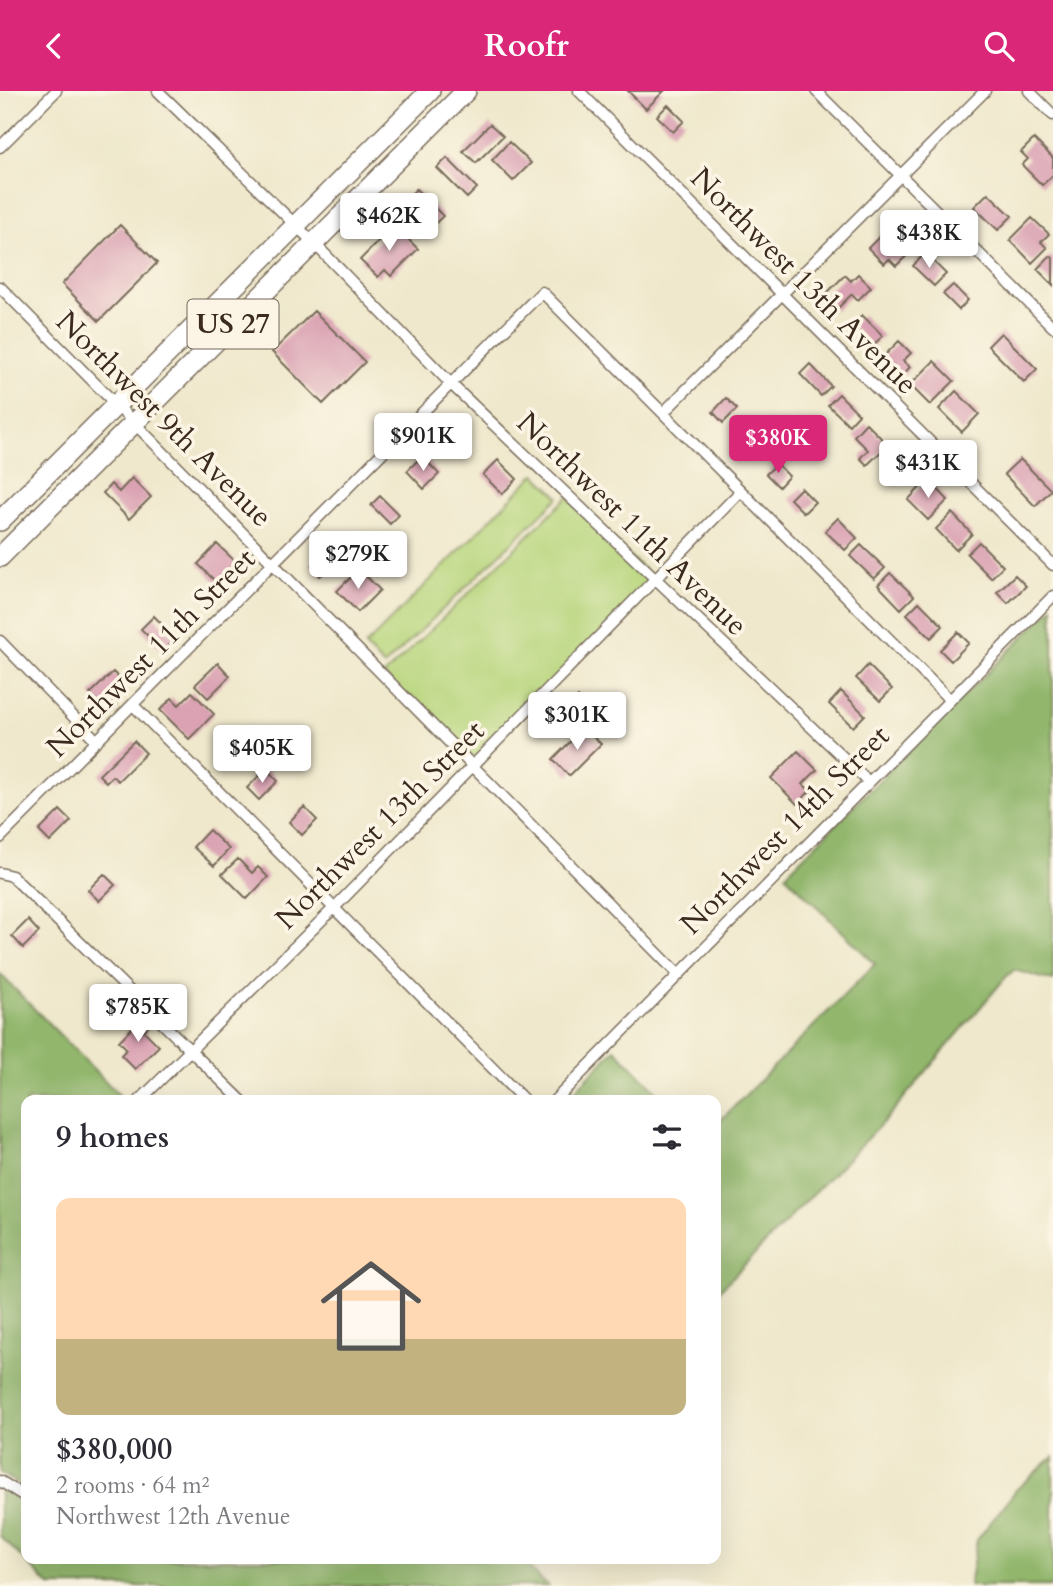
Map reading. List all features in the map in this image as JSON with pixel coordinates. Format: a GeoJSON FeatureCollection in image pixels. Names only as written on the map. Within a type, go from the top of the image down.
{"type":"FeatureCollection","features":[{"type":"Feature","properties":{"kind":"highway","name":"US 27"},"geometry":{"type":"LineString","coordinates":[[0,521],[430,91]]}},
{"type":"Feature","properties":{"kind":"highway","name":"US 27"},"geometry":{"type":"LineString","coordinates":[[0,557],[466,91]]}},
{"type":"Feature","properties":{"kind":"street"},"geometry":{"type":"LineString","coordinates":[[0,146],[56,91]]}},
{"type":"Feature","properties":{"kind":"street","name":"Northwest 11th Avenue"},"geometry":{"type":"LineString","coordinates":[[159,91],[296,224],[452,384],[868,781]]}},
{"type":"Feature","properties":{"kind":"street","name":"Northwest 13th Avenue"},"geometry":{"type":"LineString","coordinates":[[579,91],[1053,565]]}},
{"type":"Feature","properties":{"kind":"street"},"geometry":{"type":"LineString","coordinates":[[816,91],[1053,327]]}},
{"type":"Feature","properties":{"kind":"street"},"geometry":{"type":"LineString","coordinates":[[949,699],[663,413],[985,91]]}},
{"type":"Feature","properties":{"kind":"street"},"geometry":{"type":"LineString","coordinates":[[1029,91],[1053,115]]}},
{"type":"Feature","properties":{"kind":"street","name":"Northwest 9th Avenue"},"geometry":{"type":"LineString","coordinates":[[0,287],[677,974]]}},
{"type":"Feature","properties":{"kind":"street","name":"Northwest 11th Street"},"geometry":{"type":"LineString","coordinates":[[0,838],[275,565],[542,292],[663,413]]}},
{"type":"Feature","properties":{"kind":"street","name":"Northwest 13th Street"},"geometry":{"type":"LineString","coordinates":[[145,1095],[335,907],[741,491]]}},
{"type":"Feature","properties":{"kind":"street","name":"Northwest 14th Street"},"geometry":{"type":"LineString","coordinates":[[560,1095],[1053,596]]}},
{"type":"Feature","properties":{"kind":"street"},"geometry":{"type":"LineString","coordinates":[[0,641],[97,741]]}},
{"type":"Feature","properties":{"kind":"street"},"geometry":{"type":"LineString","coordinates":[[134,706],[519,1095]]}},
{"type":"Feature","properties":{"kind":"street"},"geometry":{"type":"LineString","coordinates":[[0,873],[12,876],[236,1095]]}},
{"type":"Feature","properties":{"kind":"street"},"geometry":{"type":"LineString","coordinates":[[0,1481],[21,1494]]}},
{"type":"Feature","properties":{"kind":"green space"},"geometry":{"type":"Polygon","coordinates":[[[535,474],[559,497],[384,666],[365,646],[535,474]]]}},
{"type":"Feature","properties":{"kind":"green space"},"geometry":{"type":"Polygon","coordinates":[[[568,497],[654,579],[474,766],[384,675],[568,497]]]}},
{"type":"Feature","properties":{"kind":"green space"},"geometry":{"type":"Polygon","coordinates":[[[1053,607],[1053,981],[1014,970],[1006,977],[886,1119],[721,1289],[721,1120],[875,964],[785,875],[1053,607]]]}},
{"type":"Feature","properties":{"kind":"green space"},"geometry":{"type":"Polygon","coordinates":[[[0,974],[119,1095],[21,1095],[21,1486],[0,1473],[0,974]]]}},
{"type":"Feature","properties":{"kind":"green space"},"geometry":{"type":"Polygon","coordinates":[[[615,1049],[660,1095],[571,1095],[615,1049]]]}},
{"type":"Feature","properties":{"kind":"green space"},"geometry":{"type":"Polygon","coordinates":[[[1053,1457],[1053,1586],[969,1586],[977,1540],[1017,1489],[1053,1457]]]}},
{"type":"Feature","properties":{"kind":"green space"},"geometry":{"type":"Polygon","coordinates":[[[0,1489],[21,1501],[21,1557],[0,1536],[0,1489]]]}},
{"type":"Feature","properties":{"kind":"green space"},"geometry":{"type":"Polygon","coordinates":[[[28,1564],[524,1564],[548,1586],[50,1586],[28,1564]]]}},
{"type":"Feature","properties":{"kind":"building"},"geometry":{"type":"Polygon","coordinates":[[[628,91],[664,91],[646,109],[628,91]]]}},
{"type":"Feature","properties":{"kind":"building"},"geometry":{"type":"Polygon","coordinates":[[[668,105],[684,121],[673,132],[657,116],[668,105]]]}},
{"type":"Feature","properties":{"kind":"building"},"geometry":{"type":"Polygon","coordinates":[[[490,124],[503,136],[476,163],[463,151],[490,124]]]}},
{"type":"Feature","properties":{"kind":"building"},"geometry":{"type":"Polygon","coordinates":[[[1034,139],[1053,158],[1053,175],[1042,185],[1022,165],[1028,159],[1021,152],[1034,139]]]}},
{"type":"Feature","properties":{"kind":"building"},"geometry":{"type":"Polygon","coordinates":[[[509,142],[531,163],[513,181],[492,160],[509,142]]]}},
{"type":"Feature","properties":{"kind":"building"},"geometry":{"type":"Polygon","coordinates":[[[447,158],[477,188],[467,198],[437,168],[447,158]]]}},
{"type":"Feature","properties":{"kind":"building"},"geometry":{"type":"Polygon","coordinates":[[[416,189],[443,216],[421,237],[395,211],[416,189]]]}},
{"type":"Feature","properties":{"kind":"building"},"geometry":{"type":"Polygon","coordinates":[[[988,193],[1012,216],[998,230],[974,207],[988,193]]]}},
{"type":"Feature","properties":{"kind":"building"},"geometry":{"type":"Polygon","coordinates":[[[1032,218],[1049,234],[1041,242],[1047,248],[1032,263],[1010,240],[1032,218]]]}},
{"type":"Feature","properties":{"kind":"building"},"geometry":{"type":"Polygon","coordinates":[[[120,225],[157,263],[99,321],[62,284],[120,225]]]}},
{"type":"Feature","properties":{"kind":"building"},"geometry":{"type":"Polygon","coordinates":[[[394,225],[418,249],[391,276],[385,270],[378,277],[360,260],[394,225]]]}},
{"type":"Feature","properties":{"kind":"building"},"geometry":{"type":"Polygon","coordinates":[[[910,225],[924,239],[896,266],[889,259],[884,264],[868,248],[890,226],[899,235],[910,225]]]}},
{"type":"Feature","properties":{"kind":"building"},"geometry":{"type":"Polygon","coordinates":[[[925,253],[946,274],[934,286],[913,266],[925,253]]]}},
{"type":"Feature","properties":{"kind":"building"},"geometry":{"type":"Polygon","coordinates":[[[1050,256],[1053,258],[1053,285],[1037,269],[1050,256]]]}},
{"type":"Feature","properties":{"kind":"building"},"geometry":{"type":"Polygon","coordinates":[[[858,274],[871,287],[858,300],[852,294],[836,310],[823,297],[845,275],[851,281],[858,274]]]}},
{"type":"Feature","properties":{"kind":"building"},"geometry":{"type":"Polygon","coordinates":[[[953,285],[968,300],[959,310],[943,294],[953,285]]]}},
{"type":"Feature","properties":{"kind":"building"},"geometry":{"type":"Polygon","coordinates":[[[314,311],[365,362],[323,404],[272,352],[314,311]]]}},
{"type":"Feature","properties":{"kind":"building"},"geometry":{"type":"Polygon","coordinates":[[[862,315],[883,336],[872,346],[852,325],[862,315]]]}},
{"type":"Feature","properties":{"kind":"building"},"geometry":{"type":"Polygon","coordinates":[[[1001,333],[1037,369],[1024,382],[988,346],[1001,333]]]}},
{"type":"Feature","properties":{"kind":"building"},"geometry":{"type":"Polygon","coordinates":[[[899,341],[911,353],[903,361],[910,367],[902,376],[883,357],[899,341]]]}},
{"type":"Feature","properties":{"kind":"building"},"geometry":{"type":"Polygon","coordinates":[[[934,361],[954,381],[930,405],[910,385],[934,361]]]}},
{"type":"Feature","properties":{"kind":"building"},"geometry":{"type":"Polygon","coordinates":[[[810,364],[831,386],[821,396],[800,374],[810,364]]]}},
{"type":"Feature","properties":{"kind":"building"},"geometry":{"type":"Polygon","coordinates":[[[956,391],[979,414],[962,432],[939,409],[956,391]]]}},
{"type":"Feature","properties":{"kind":"building"},"geometry":{"type":"Polygon","coordinates":[[[839,394],[859,414],[849,425],[828,405],[839,394]]]}},
{"type":"Feature","properties":{"kind":"building"},"geometry":{"type":"Polygon","coordinates":[[[726,398],[737,409],[723,423],[713,412],[726,398]]]}},
{"type":"Feature","properties":{"kind":"building"},"geometry":{"type":"Polygon","coordinates":[[[866,423],[888,445],[867,465],[860,458],[868,450],[854,436],[866,423]]]}},
{"type":"Feature","properties":{"kind":"building"},"geometry":{"type":"Polygon","coordinates":[[[454,425],[470,441],[455,456],[439,439],[454,425]]]}},
{"type":"Feature","properties":{"kind":"building"},"geometry":{"type":"Polygon","coordinates":[[[744,430],[760,446],[748,457],[733,441],[744,430]]]}},
{"type":"Feature","properties":{"kind":"building"},"geometry":{"type":"Polygon","coordinates":[[[900,455],[921,476],[912,485],[905,478],[898,485],[885,471],[900,455]]]}},
{"type":"Feature","properties":{"kind":"building"},"geometry":{"type":"Polygon","coordinates":[[[422,456],[439,474],[424,489],[407,471],[422,456]]]}},
{"type":"Feature","properties":{"kind":"building"},"geometry":{"type":"Polygon","coordinates":[[[1020,459],[1051,490],[1035,506],[1004,474],[1020,459]]]}},
{"type":"Feature","properties":{"kind":"building"},"geometry":{"type":"Polygon","coordinates":[[[498,460],[517,479],[502,494],[483,475],[498,460]]]}},
{"type":"Feature","properties":{"kind":"building"},"geometry":{"type":"Polygon","coordinates":[[[777,464],[789,476],[779,487],[766,474],[777,464]]]}},
{"type":"Feature","properties":{"kind":"building"},"geometry":{"type":"Polygon","coordinates":[[[132,478],[151,497],[129,519],[103,493],[111,484],[119,492],[132,478]]]}},
{"type":"Feature","properties":{"kind":"building"},"geometry":{"type":"Polygon","coordinates":[[[928,479],[948,500],[928,520],[908,500],[928,479]]]}},
{"type":"Feature","properties":{"kind":"building"},"geometry":{"type":"Polygon","coordinates":[[[801,488],[815,502],[804,513],[790,499],[801,488]]]}},
{"type":"Feature","properties":{"kind":"building"},"geometry":{"type":"Polygon","coordinates":[[[380,496],[399,515],[390,524],[371,505],[380,496]]]}},
{"type":"Feature","properties":{"kind":"building"},"geometry":{"type":"Polygon","coordinates":[[[952,513],[972,534],[956,550],[936,529],[952,513]]]}},
{"type":"Feature","properties":{"kind":"building"},"geometry":{"type":"Polygon","coordinates":[[[838,518],[857,538],[845,550],[825,531],[838,518]]]}},
{"type":"Feature","properties":{"kind":"building"},"geometry":{"type":"Polygon","coordinates":[[[343,542],[351,553],[320,576],[312,565],[343,542]]]}},
{"type":"Feature","properties":{"kind":"building"},"geometry":{"type":"Polygon","coordinates":[[[979,542],[1003,566],[991,578],[967,554],[979,542]]]}},
{"type":"Feature","properties":{"kind":"building"},"geometry":{"type":"Polygon","coordinates":[[[217,544],[238,564],[218,584],[198,564],[217,544]]]}},
{"type":"Feature","properties":{"kind":"building"},"geometry":{"type":"Polygon","coordinates":[[[861,545],[885,568],[874,579],[850,556],[861,545]]]}},
{"type":"Feature","properties":{"kind":"building"},"geometry":{"type":"Polygon","coordinates":[[[359,569],[380,590],[358,612],[337,591],[359,569]]]}},
{"type":"Feature","properties":{"kind":"building"},"geometry":{"type":"Polygon","coordinates":[[[890,573],[914,596],[901,609],[878,585],[890,573]]]}},
{"type":"Feature","properties":{"kind":"building"},"geometry":{"type":"Polygon","coordinates":[[[1015,575],[1026,586],[1008,603],[997,592],[1015,575]]]}},
{"type":"Feature","properties":{"kind":"building"},"geometry":{"type":"Polygon","coordinates":[[[919,602],[943,626],[931,638],[907,614],[919,602]]]}},
{"type":"Feature","properties":{"kind":"building"},"geometry":{"type":"Polygon","coordinates":[[[154,616],[176,639],[163,651],[141,629],[154,616]]]}},
{"type":"Feature","properties":{"kind":"building"},"geometry":{"type":"Polygon","coordinates":[[[958,632],[969,643],[951,661],[940,650],[958,632]]]}},
{"type":"Feature","properties":{"kind":"building"},"geometry":{"type":"Polygon","coordinates":[[[218,663],[230,676],[208,698],[195,685],[218,663]]]}},
{"type":"Feature","properties":{"kind":"building"},"geometry":{"type":"Polygon","coordinates":[[[868,665],[892,689],[880,701],[856,678],[868,665]]]}},
{"type":"Feature","properties":{"kind":"building"},"geometry":{"type":"Polygon","coordinates":[[[113,672],[125,684],[110,699],[117,705],[109,713],[90,694],[113,672]]]}},
{"type":"Feature","properties":{"kind":"building"},"geometry":{"type":"Polygon","coordinates":[[[841,691],[865,715],[853,727],[829,704],[841,691]]]}},
{"type":"Feature","properties":{"kind":"building"},"geometry":{"type":"Polygon","coordinates":[[[192,692],[214,714],[189,739],[160,710],[172,698],[179,705],[192,692]]]}},
{"type":"Feature","properties":{"kind":"building"},"geometry":{"type":"Polygon","coordinates":[[[578,697],[596,715],[586,725],[568,707],[578,697]]]}},
{"type":"Feature","properties":{"kind":"building"},"geometry":{"type":"Polygon","coordinates":[[[584,728],[601,744],[569,776],[553,759],[584,728]]]}},
{"type":"Feature","properties":{"kind":"building"},"geometry":{"type":"Polygon","coordinates":[[[134,741],[146,753],[118,781],[112,776],[106,782],[99,775],[134,741]]]}},
{"type":"Feature","properties":{"kind":"building"},"geometry":{"type":"Polygon","coordinates":[[[798,751],[817,770],[803,784],[810,791],[797,804],[771,778],[798,751]]]}},
{"type":"Feature","properties":{"kind":"building"},"geometry":{"type":"Polygon","coordinates":[[[266,769],[278,781],[259,800],[247,788],[266,769]]]}},
{"type":"Feature","properties":{"kind":"building"},"geometry":{"type":"Polygon","coordinates":[[[304,807],[317,820],[302,835],[289,822],[304,807]]]}},
{"type":"Feature","properties":{"kind":"building"},"geometry":{"type":"Polygon","coordinates":[[[60,810],[71,821],[50,842],[39,831],[60,810]]]}},
{"type":"Feature","properties":{"kind":"building"},"geometry":{"type":"Polygon","coordinates":[[[209,830],[229,849],[214,866],[193,847],[209,830]]]}},
{"type":"Feature","properties":{"kind":"building"},"geometry":{"type":"Polygon","coordinates":[[[238,859],[252,873],[258,867],[268,877],[247,899],[222,874],[238,859]]]}},
{"type":"Feature","properties":{"kind":"building"},"geometry":{"type":"Polygon","coordinates":[[[104,874],[115,885],[99,901],[88,890],[104,874]]]}},
{"type":"Feature","properties":{"kind":"building"},"geometry":{"type":"Polygon","coordinates":[[[28,920],[39,932],[23,948],[12,936],[28,920]]]}},
{"type":"Feature","properties":{"kind":"building"},"geometry":{"type":"Polygon","coordinates":[[[144,1016],[151,1024],[144,1031],[159,1046],[135,1069],[121,1055],[127,1049],[119,1041],[144,1016]]]}}]}
